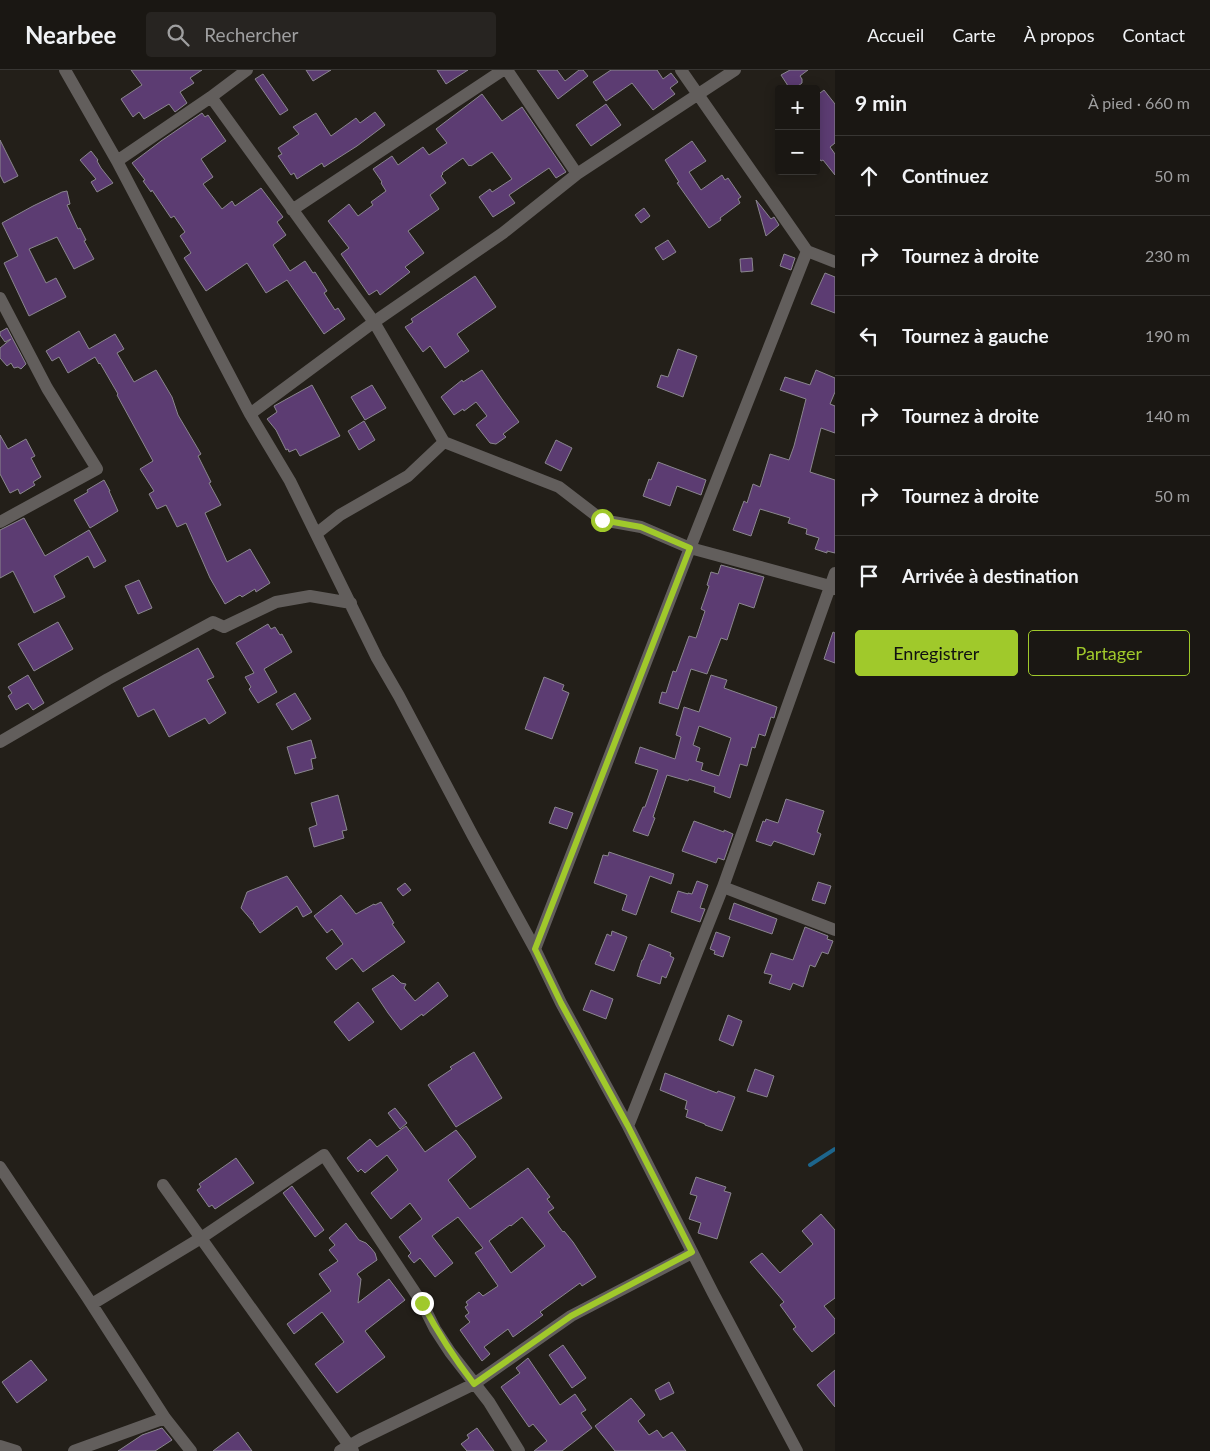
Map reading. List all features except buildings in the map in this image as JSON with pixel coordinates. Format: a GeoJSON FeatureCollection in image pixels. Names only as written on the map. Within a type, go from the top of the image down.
{"type":"FeatureCollection","features":[{"type":"Feature","properties":{"kind":"street"},"geometry":{"type":"LineString","coordinates":[[65,70],[117,161],[250,414],[290,481],[377,658],[535,949],[561,1003],[628,1126],[713,1293],[797,1451]]}},
{"type":"Feature","properties":{"kind":"street"},"geometry":{"type":"LineString","coordinates":[[117,161],[212,97],[247,70]]}},
{"type":"Feature","properties":{"kind":"street"},"geometry":{"type":"LineString","coordinates":[[292,210],[505,70],[578,174]]}},
{"type":"Feature","properties":{"kind":"street"},"geometry":{"type":"LineString","coordinates":[[681,70],[807,251],[835,262]]}},
{"type":"Feature","properties":{"kind":"street"},"geometry":{"type":"LineString","coordinates":[[250,414],[374,322],[503,233],[578,174],[735,70]]}},
{"type":"Feature","properties":{"kind":"street"},"geometry":{"type":"LineString","coordinates":[[212,97],[374,322],[444,442],[559,487],[602,520],[641,527],[690,548],[832,588]]}},
{"type":"Feature","properties":{"kind":"street"},"geometry":{"type":"LineString","coordinates":[[535,949],[807,251]]}},
{"type":"Feature","properties":{"kind":"street"},"geometry":{"type":"LineString","coordinates":[[0,298],[47,388],[97,470],[0,522]]}},
{"type":"Feature","properties":{"kind":"street"},"geometry":{"type":"LineString","coordinates":[[316,534],[340,515],[408,476],[444,442]]}},
{"type":"Feature","properties":{"kind":"street"},"geometry":{"type":"LineString","coordinates":[[628,1126],[723,888],[832,588],[835,573]]}},
{"type":"Feature","properties":{"kind":"street"},"geometry":{"type":"LineString","coordinates":[[0,742],[108,679],[212,622],[224,627],[276,602],[310,596],[351,603]]}},
{"type":"Feature","properties":{"kind":"street"},"geometry":{"type":"LineString","coordinates":[[723,888],[835,930]]}},
{"type":"Feature","properties":{"kind":"street"},"geometry":{"type":"LineString","coordinates":[[92,1304],[201,1238],[324,1155],[422,1303],[450,1352],[489,1402],[519,1451]]}},
{"type":"Feature","properties":{"kind":"street"},"geometry":{"type":"LineString","coordinates":[[0,1167],[92,1304],[165,1418],[191,1451]]}},
{"type":"Feature","properties":{"kind":"street"},"geometry":{"type":"LineString","coordinates":[[163,1185],[347,1449],[474,1384],[571,1316],[692,1252]]}},
{"type":"Feature","properties":{"kind":"street"},"geometry":{"type":"LineString","coordinates":[[74,1451],[165,1418]]}},
{"type":"Feature","properties":{"kind":"waterway"},"geometry":{"type":"LineString","coordinates":[[810,1165],[835,1149]]}},
{"type":"Feature","properties":{"kind":"route"},"geometry":{"type":"LineString","coordinates":[[422,1303],[450,1352],[474,1384],[571,1316],[692,1252],[628,1126],[561,1003],[535,949],[690,548],[641,527],[602,520]]}}]}
